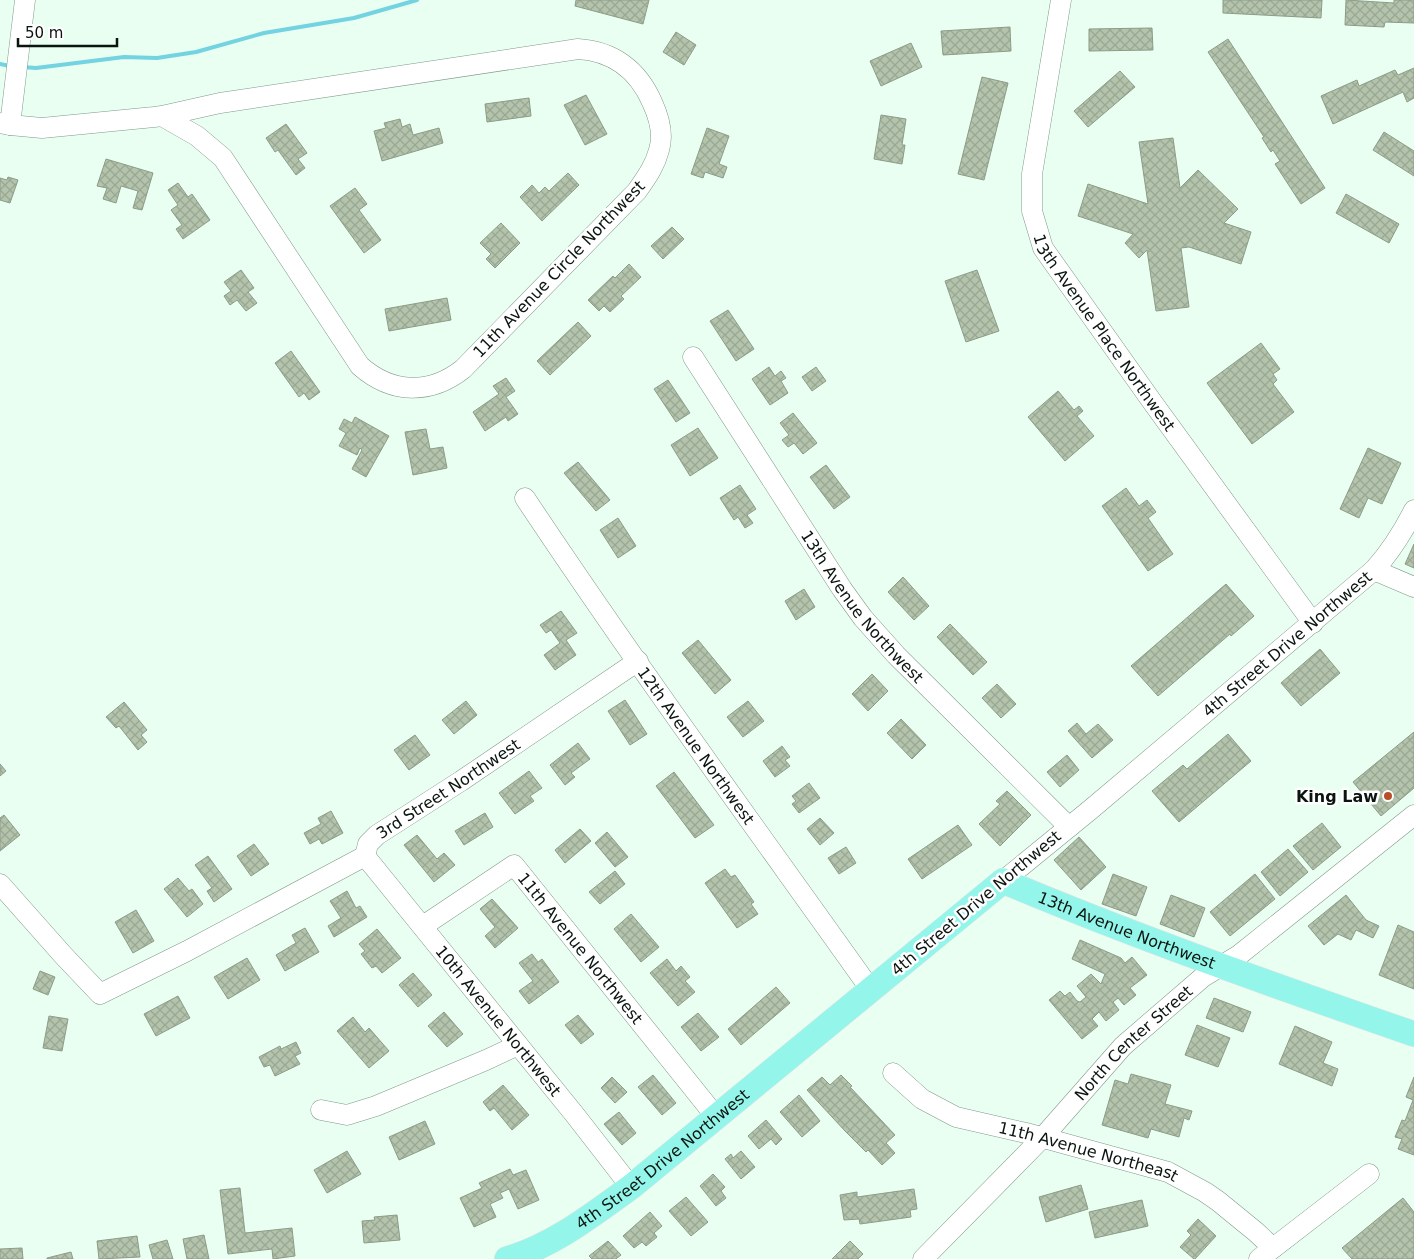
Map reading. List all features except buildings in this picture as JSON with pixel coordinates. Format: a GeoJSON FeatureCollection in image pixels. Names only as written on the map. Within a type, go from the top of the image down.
{"type":"FeatureCollection","features":[{"type":"Feature","properties":{"kind":"main road","name":"4th Street Drive Northwest"},"geometry":{"type":"LineString","coordinates":[[507,1259],[531,1251],[576,1227],[631,1188],[1003,881]]}},
{"type":"Feature","properties":{"kind":"main road","name":"13th Avenue Northwest"},"geometry":{"type":"LineString","coordinates":[[1003,881],[1072,910],[1222,966],[1414,1034]]}},
{"type":"Feature","properties":{"kind":"street"},"geometry":{"type":"LineString","coordinates":[[5,124],[25,0]]}},
{"type":"Feature","properties":{"kind":"street","name":"13th Avenue Place Northwest"},"geometry":{"type":"LineString","coordinates":[[1061,0],[1032,174],[1032,212],[1043,248],[1312,623]]}},
{"type":"Feature","properties":{"kind":"street","name":"11th Avenue Circle Northwest"},"geometry":{"type":"LineString","coordinates":[[5,124],[42,128],[162,116],[220,103],[578,48],[614,58],[630,68],[642,83],[657,113],[661,143],[654,165],[637,191],[463,369],[444,382],[422,388],[411,388],[388,384],[368,374],[360,366],[223,158],[197,136],[162,116]]}},
{"type":"Feature","properties":{"kind":"street","name":"13th Avenue Northwest"},"geometry":{"type":"LineString","coordinates":[[693,357],[842,589],[863,618],[896,655],[1069,827]]}},
{"type":"Feature","properties":{"kind":"street","name":"12th Avenue Northwest"},"geometry":{"type":"LineString","coordinates":[[525,498],[572,569],[871,990]]}},
{"type":"Feature","properties":{"kind":"street","name":"4th Street Drive Northwest"},"geometry":{"type":"LineString","coordinates":[[1003,881],[1374,570],[1399,538],[1414,510]]}},
{"type":"Feature","properties":{"kind":"street"},"geometry":{"type":"LineString","coordinates":[[1374,570],[1414,587]]}},
{"type":"Feature","properties":{"kind":"street","name":"3rd Street Northwest"},"geometry":{"type":"LineString","coordinates":[[0,884],[100,994],[187,951],[365,856],[368,844],[377,835],[462,781],[638,662]]}},
{"type":"Feature","properties":{"kind":"street","name":"North Center Street"},"geometry":{"type":"LineString","coordinates":[[923,1259],[1043,1137],[1123,1046],[1203,977],[1239,955],[1414,815]]}},
{"type":"Feature","properties":{"kind":"street","name":"10th Avenue Northwest"},"geometry":{"type":"LineString","coordinates":[[365,856],[518,1044],[631,1188]]}},
{"type":"Feature","properties":{"kind":"street","name":"11th Avenue Northwest"},"geometry":{"type":"LineString","coordinates":[[423,926],[514,865],[717,1118]]}},
{"type":"Feature","properties":{"kind":"street"},"geometry":{"type":"LineString","coordinates":[[321,1110],[347,1115],[376,1106],[486,1060],[518,1044]]}},
{"type":"Feature","properties":{"kind":"street","name":"11th Avenue Northeast"},"geometry":{"type":"LineString","coordinates":[[893,1073],[922,1099],[956,1117],[1043,1137],[1174,1176],[1205,1192],[1256,1232],[1266,1254]]}},
{"type":"Feature","properties":{"kind":"street"},"geometry":{"type":"LineString","coordinates":[[1266,1254],[1369,1174]]}},
{"type":"Feature","properties":{"kind":"waterway"},"geometry":{"type":"LineString","coordinates":[[22,67],[36,68],[124,57],[157,58],[196,52],[264,33],[354,18],[417,0]]}},
{"type":"Feature","properties":{"kind":"waterway"},"geometry":{"type":"LineString","coordinates":[[0,64],[10,66]]}},
{"type":"Feature","properties":{"kind":"place","name":"King Law"},"geometry":{"type":"Point","coordinates":[1388,796]}}]}
